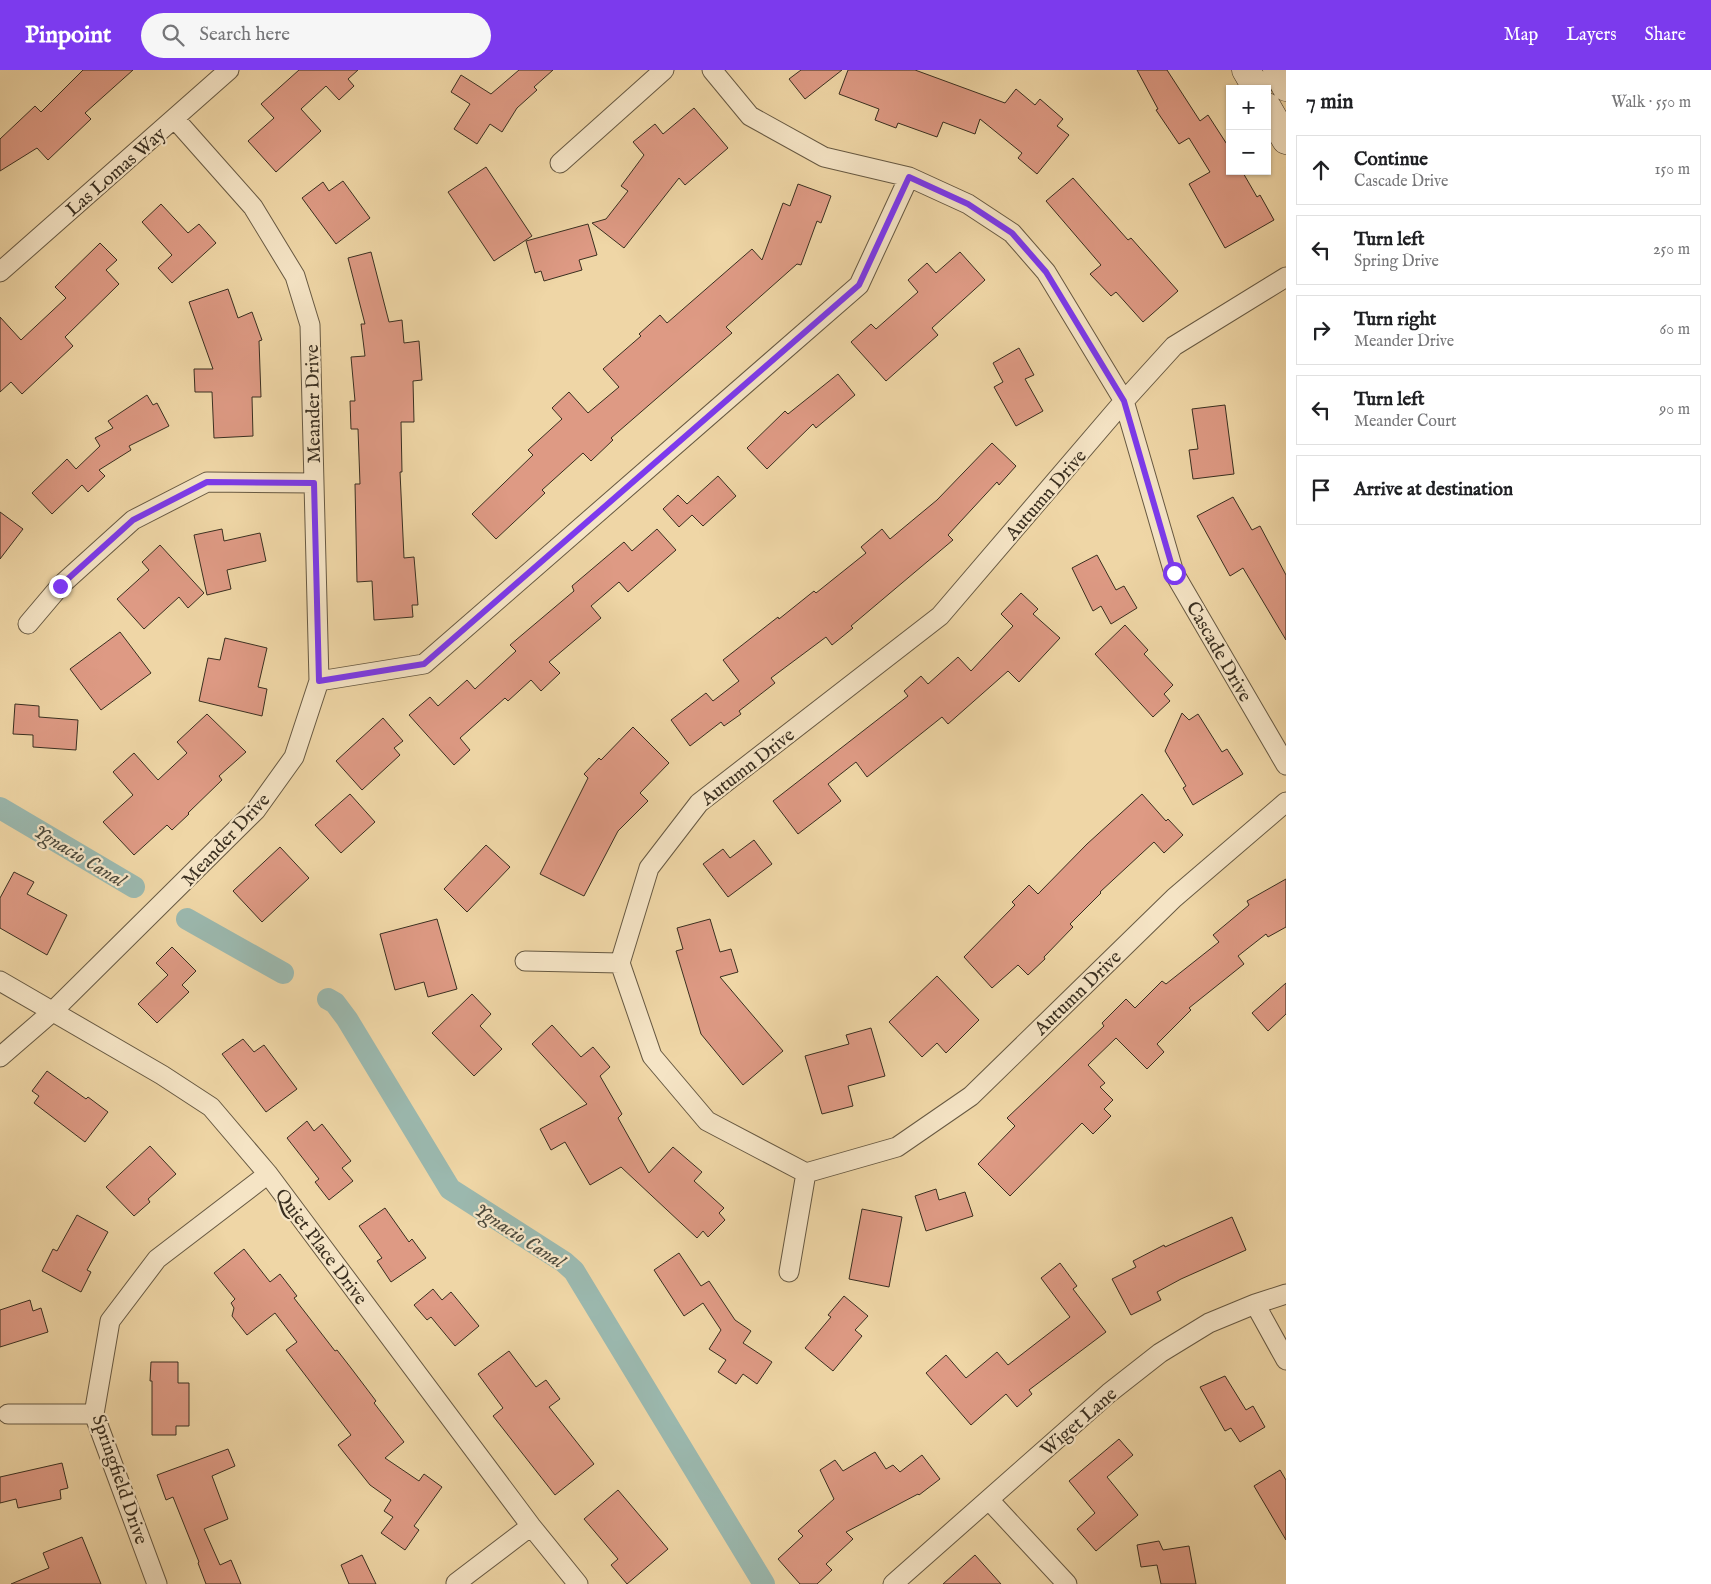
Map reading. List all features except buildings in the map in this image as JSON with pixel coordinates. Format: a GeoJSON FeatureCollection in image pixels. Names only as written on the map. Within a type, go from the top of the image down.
{"type":"FeatureCollection","features":[{"type":"Feature","properties":{"kind":"street","name":"Las Lomas Way"},"geometry":{"type":"LineString","coordinates":[[0,272],[229,70]]}},
{"type":"Feature","properties":{"kind":"street"},"geometry":{"type":"LineString","coordinates":[[560,163],[664,70]]}},
{"type":"Feature","properties":{"kind":"street","name":"Cascade Drive"},"geometry":{"type":"LineString","coordinates":[[712,70],[750,116],[824,157],[909,177],[968,204],[1012,233],[1046,272],[1124,401],[1174,573],[1286,765]]}},
{"type":"Feature","properties":{"kind":"street"},"geometry":{"type":"LineString","coordinates":[[1246,70],[1255,85]]}},
{"type":"Feature","properties":{"kind":"street"},"geometry":{"type":"LineString","coordinates":[[1277,70],[1286,87]]}},
{"type":"Feature","properties":{"kind":"street"},"geometry":{"type":"LineString","coordinates":[[1271,114],[1286,140]]}},
{"type":"Feature","properties":{"kind":"street","name":"Meander Drive"},"geometry":{"type":"LineString","coordinates":[[0,1057],[52,1012],[256,810],[294,757],[319,681],[310,324],[295,276],[253,207],[175,119]]}},
{"type":"Feature","properties":{"kind":"street"},"geometry":{"type":"LineString","coordinates":[[319,681],[424,664],[859,285],[909,177]]}},
{"type":"Feature","properties":{"kind":"street","name":"Autumn Drive"},"geometry":{"type":"LineString","coordinates":[[620,963],[649,868],[699,803],[940,616],[1124,401],[1174,346],[1286,277]]}},
{"type":"Feature","properties":{"kind":"street"},"geometry":{"type":"LineString","coordinates":[[28,624],[60,586],[133,520],[207,482],[314,483]]}},
{"type":"Feature","properties":{"kind":"street","name":"Autumn Drive"},"geometry":{"type":"LineString","coordinates":[[806,1173],[897,1147],[971,1096],[1174,898],[1286,802]]}},
{"type":"Feature","properties":{"kind":"street"},"geometry":{"type":"LineString","coordinates":[[525,961],[620,963],[652,1056],[707,1121],[806,1173],[790,1272]]}},
{"type":"Feature","properties":{"kind":"street","name":"Quiet Place Drive"},"geometry":{"type":"LineString","coordinates":[[0,981],[162,1075],[211,1107],[268,1174],[531,1526],[578,1584]]}},
{"type":"Feature","properties":{"kind":"street","name":"Springfield Drive"},"geometry":{"type":"LineString","coordinates":[[158,1584],[94,1414],[110,1321],[157,1259],[268,1174]]}},
{"type":"Feature","properties":{"kind":"street","name":"Wiget Lane"},"geometry":{"type":"LineString","coordinates":[[893,1584],[1109,1393],[1160,1353],[1209,1322],[1286,1294]]}},
{"type":"Feature","properties":{"kind":"street"},"geometry":{"type":"LineString","coordinates":[[1255,1304],[1286,1360]]}},
{"type":"Feature","properties":{"kind":"street"},"geometry":{"type":"LineString","coordinates":[[8,1414],[94,1414]]}},
{"type":"Feature","properties":{"kind":"street"},"geometry":{"type":"LineString","coordinates":[[989,1500],[1067,1584]]}},
{"type":"Feature","properties":{"kind":"street"},"geometry":{"type":"LineString","coordinates":[[456,1583],[531,1526]]}},
{"type":"Feature","properties":{"kind":"waterway","name":"Ygnacio Canal"},"geometry":{"type":"LineString","coordinates":[[0,808],[134,887]]}},
{"type":"Feature","properties":{"kind":"waterway","name":"Ygnacio Canal"},"geometry":{"type":"LineString","coordinates":[[187,919],[283,973]]}},
{"type":"Feature","properties":{"kind":"waterway","name":"Ygnacio Canal"},"geometry":{"type":"LineString","coordinates":[[328,999],[335,1003],[347,1019],[450,1189],[564,1262],[574,1271],[764,1584]]}},
{"type":"Feature","properties":{"kind":"route"},"geometry":{"type":"LineString","coordinates":[[60,586],[133,520],[207,482],[314,483],[319,681],[424,664],[859,285],[909,177],[968,204],[1012,233],[1046,272],[1124,401],[1174,573]]}}]}
